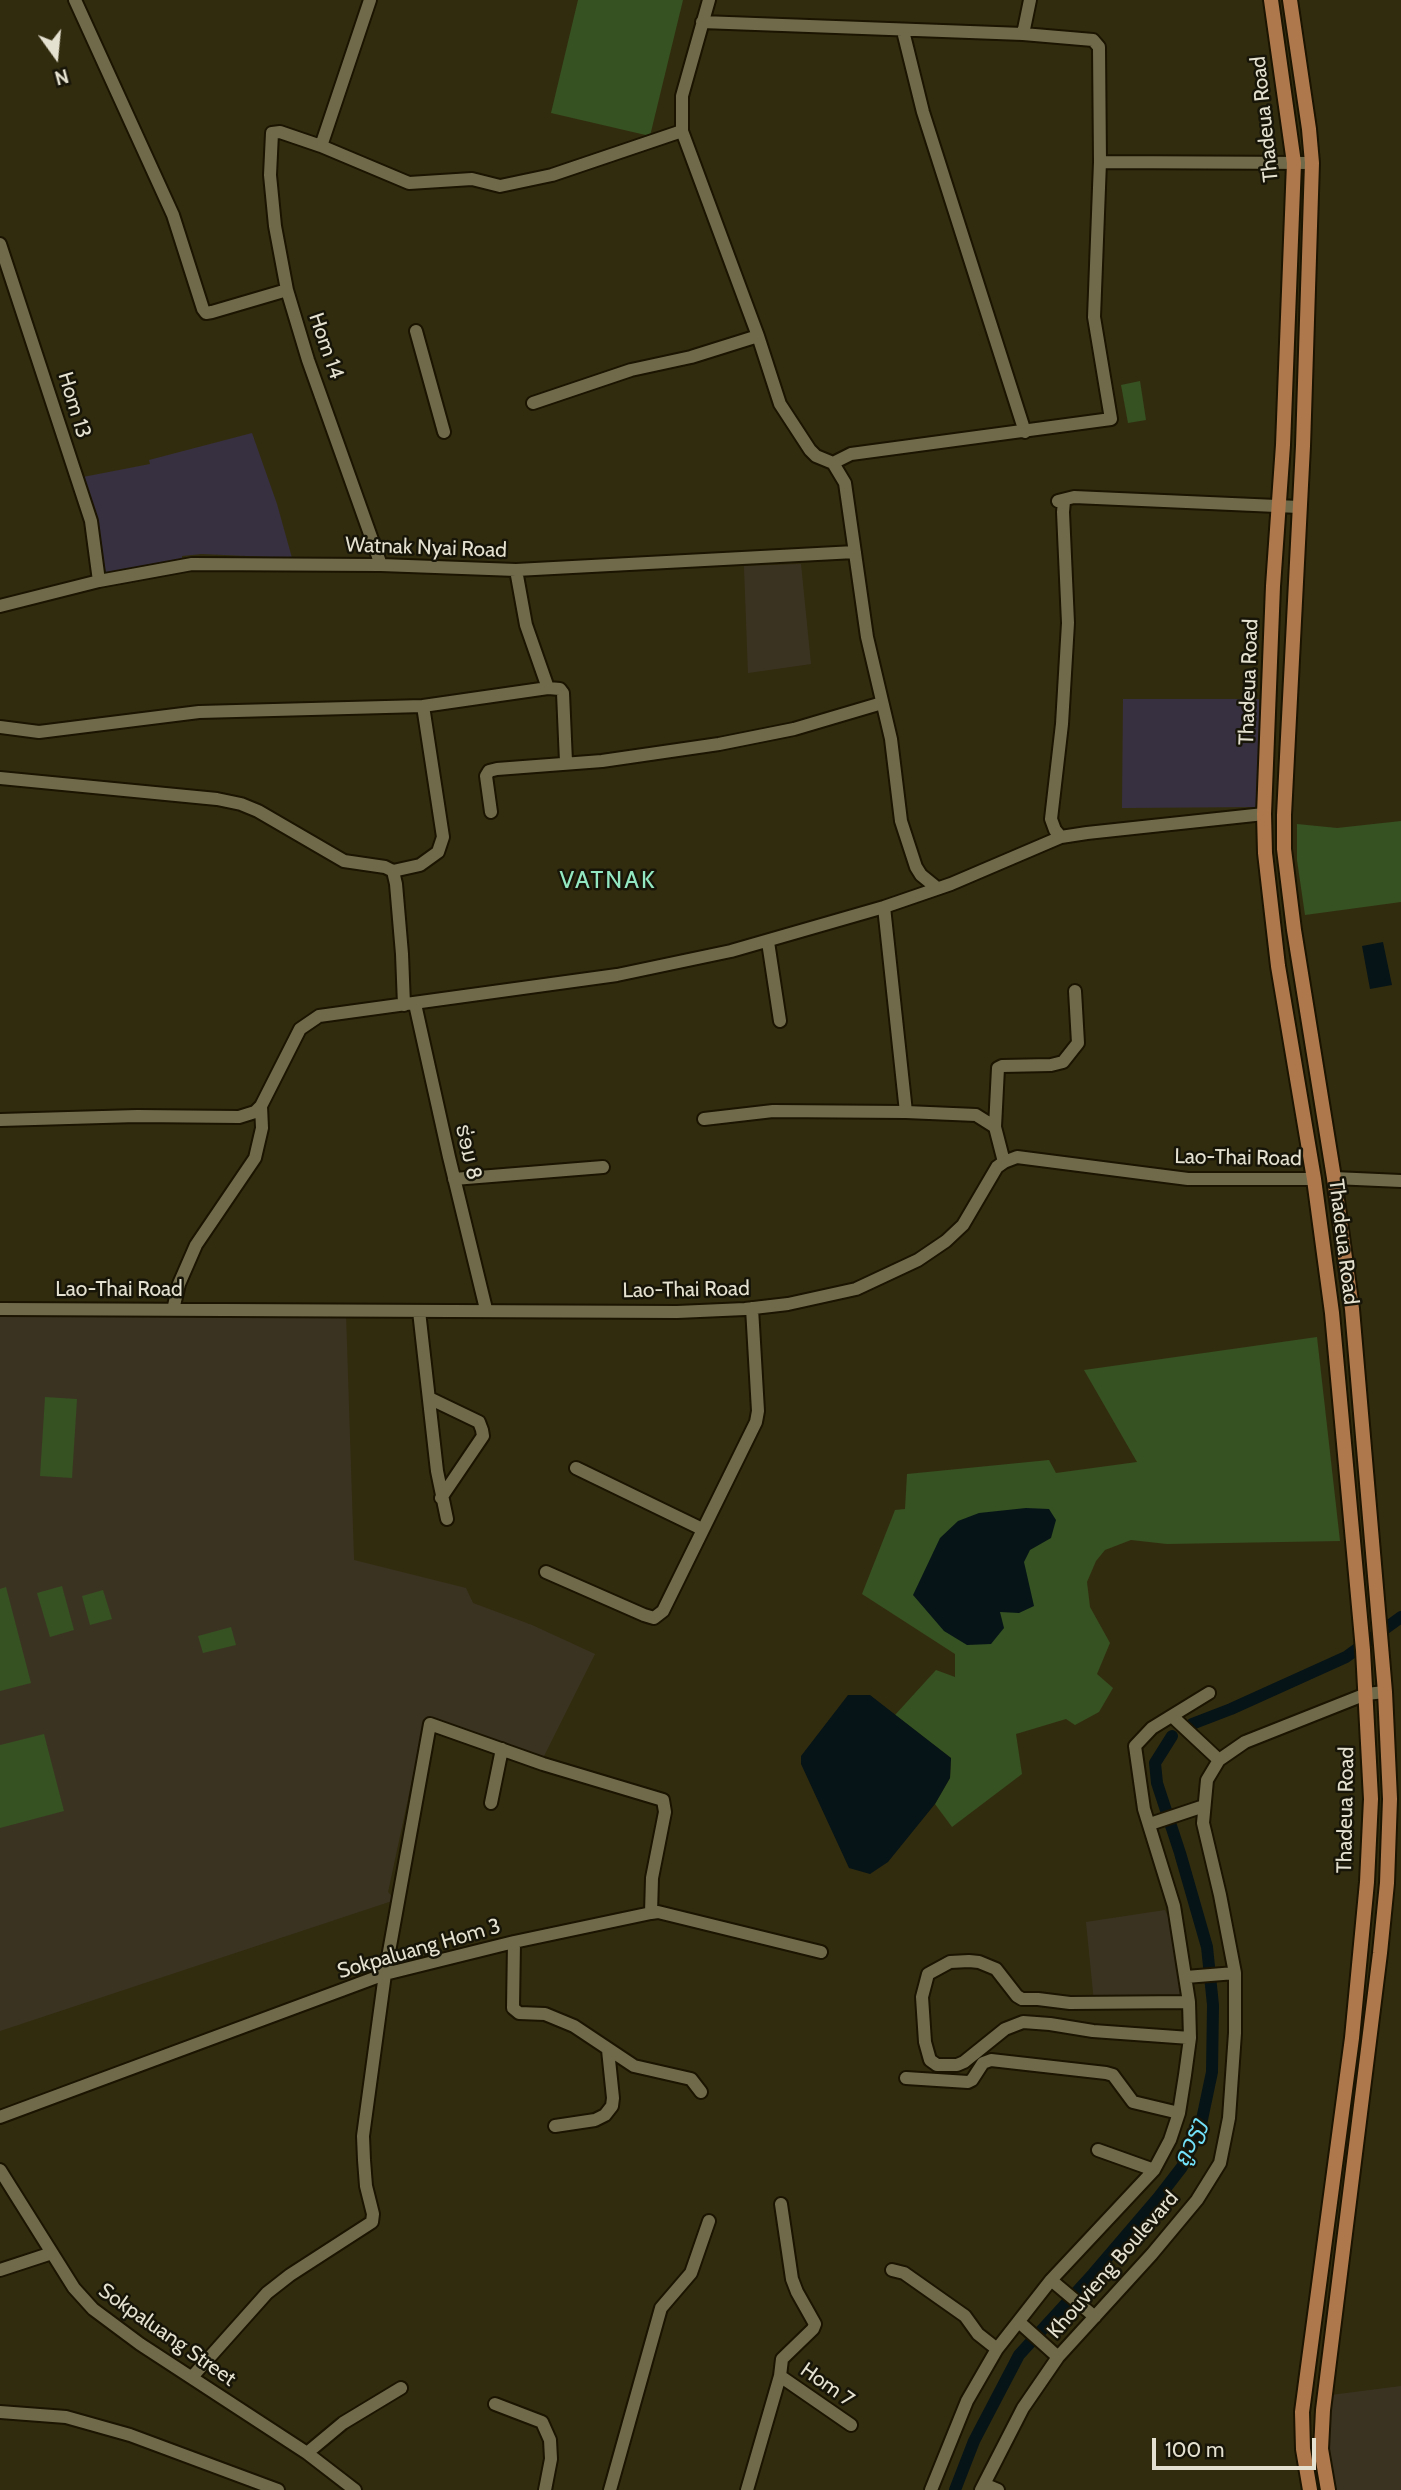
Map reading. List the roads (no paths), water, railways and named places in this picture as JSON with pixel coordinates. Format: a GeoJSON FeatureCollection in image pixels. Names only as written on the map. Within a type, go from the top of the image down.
{"type":"FeatureCollection","features":[{"type":"Feature","properties":{"kind":"main road","name":"Thadeua Road"},"geometry":{"type":"LineString","coordinates":[[1271,0],[1294,163],[1264,814],[1265,853],[1278,966],[1314,1179],[1332,1313],[1363,1650],[1371,1799],[1367,1882],[1352,2038],[1302,2412],[1303,2449],[1310,2490]]}},
{"type":"Feature","properties":{"kind":"main road","name":"Thadeua Road"},"geometry":{"type":"LineString","coordinates":[[1290,0],[1310,129],[1312,163],[1284,815],[1289,893],[1352,1309],[1385,1692],[1390,1799],[1387,1883],[1368,2058],[1327,2364],[1321,2449],[1328,2490]]}},
{"type":"Feature","properties":{"kind":"main road"},"geometry":{"type":"LineString","coordinates":[[1269,699],[1290,700]]}},
{"type":"Feature","properties":{"kind":"main road"},"geometry":{"type":"LineString","coordinates":[[1264,814],[1284,815]]}},
{"type":"Feature","properties":{"kind":"main road"},"geometry":{"type":"LineString","coordinates":[[1314,1179],[1334,1178]]}},
{"type":"Feature","properties":{"kind":"street"},"geometry":{"type":"LineString","coordinates":[[75,0],[173,215],[203,309],[206,313],[212,312],[287,290]]}},
{"type":"Feature","properties":{"kind":"street"},"geometry":{"type":"LineString","coordinates":[[370,0],[321,146],[409,183],[472,179],[500,186],[552,175],[682,131]]}},
{"type":"Feature","properties":{"kind":"street"},"geometry":{"type":"LineString","coordinates":[[709,0],[682,96],[682,131],[758,335],[780,404],[810,450],[816,456],[833,463],[845,483],[855,510],[855,552],[867,637],[891,739],[901,821],[911,856],[921,875],[937,888]]}},
{"type":"Feature","properties":{"kind":"street"},"geometry":{"type":"LineString","coordinates":[[1023,34],[1030,0]]}},
{"type":"Feature","properties":{"kind":"street"},"geometry":{"type":"LineString","coordinates":[[702,22],[1023,34],[1093,40],[1100,53],[1100,162],[1094,317],[1111,419],[851,454],[833,463]]}},
{"type":"Feature","properties":{"kind":"street"},"geometry":{"type":"LineString","coordinates":[[903,31],[923,112],[1025,432]]}},
{"type":"Feature","properties":{"kind":"street","name":"Hom 14"},"geometry":{"type":"LineString","coordinates":[[321,146],[280,132],[272,133],[271,176],[275,226],[287,290],[308,360],[381,565]]}},
{"type":"Feature","properties":{"kind":"street"},"geometry":{"type":"LineString","coordinates":[[1100,162],[1312,163]]}},
{"type":"Feature","properties":{"kind":"street","name":"Hom 13"},"geometry":{"type":"LineString","coordinates":[[0,244],[91,522],[99,581]]}},
{"type":"Feature","properties":{"kind":"street"},"geometry":{"type":"LineString","coordinates":[[416,331],[444,432]]}},
{"type":"Feature","properties":{"kind":"street"},"geometry":{"type":"LineString","coordinates":[[533,403],[631,370],[691,357],[758,335]]}},
{"type":"Feature","properties":{"kind":"street"},"geometry":{"type":"LineString","coordinates":[[1061,837],[1051,819],[1062,724],[1068,623],[1061,501],[1074,497],[1299,507]]}},
{"type":"Feature","properties":{"kind":"street","name":"Watnak Nyai Road"},"geometry":{"type":"LineString","coordinates":[[0,606],[99,581],[192,564],[381,565],[516,570],[855,552]]}},
{"type":"Feature","properties":{"kind":"street"},"geometry":{"type":"LineString","coordinates":[[516,570],[526,625],[548,688]]}},
{"type":"Feature","properties":{"kind":"street"},"geometry":{"type":"LineString","coordinates":[[0,727],[38,732],[199,712],[424,706],[548,688],[560,689],[563,693],[566,762]]}},
{"type":"Feature","properties":{"kind":"street"},"geometry":{"type":"LineString","coordinates":[[491,812],[486,776],[489,771],[566,762],[602,761],[719,744],[794,729],[882,703]]}},
{"type":"Feature","properties":{"kind":"street"},"geometry":{"type":"LineString","coordinates":[[0,778],[217,799],[241,804],[258,811],[344,861],[385,867],[393,871],[420,865],[438,852],[443,836],[424,706]]}},
{"type":"Feature","properties":{"kind":"street"},"geometry":{"type":"LineString","coordinates":[[0,1120],[137,1115],[239,1117],[255,1112],[261,1106],[300,1028],[319,1016],[617,975],[768,942],[884,907],[1061,837],[1264,814]]}},
{"type":"Feature","properties":{"kind":"street","name":"ຮ່ອມ 8"},"geometry":{"type":"LineString","coordinates":[[393,871],[409,1004],[486,1309]]}},
{"type":"Feature","properties":{"kind":"street"},"geometry":{"type":"LineString","coordinates":[[884,907],[906,1112]]}},
{"type":"Feature","properties":{"kind":"street"},"geometry":{"type":"LineString","coordinates":[[768,942],[780,1021]]}},
{"type":"Feature","properties":{"kind":"street"},"geometry":{"type":"LineString","coordinates":[[1004,1162],[995,1127],[998,1069],[1002,1066],[1063,1062],[1078,1043],[1075,991]]}},
{"type":"Feature","properties":{"kind":"street"},"geometry":{"type":"LineString","coordinates":[[173,1310],[179,1284],[192,1254],[255,1158],[262,1128],[261,1106]]}},
{"type":"Feature","properties":{"kind":"street"},"geometry":{"type":"LineString","coordinates":[[704,1119],[783,1111],[906,1112],[976,1115],[995,1127]]}},
{"type":"Feature","properties":{"kind":"street","name":"Lao-Thai Road"},"geometry":{"type":"LineString","coordinates":[[0,1309],[486,1309],[677,1312],[752,1308],[788,1304],[856,1289],[918,1260],[946,1241],[963,1225],[997,1167],[1017,1157],[1188,1179],[1314,1179]]}},
{"type":"Feature","properties":{"kind":"street"},"geometry":{"type":"LineString","coordinates":[[454,1179],[603,1167]]}},
{"type":"Feature","properties":{"kind":"street"},"geometry":{"type":"LineString","coordinates":[[1334,1178],[1401,1181]]}},
{"type":"Feature","properties":{"kind":"street"},"geometry":{"type":"LineString","coordinates":[[546,1572],[654,1618],[663,1611],[756,1422],[758,1403],[752,1308]]}},
{"type":"Feature","properties":{"kind":"street"},"geometry":{"type":"LineString","coordinates":[[419,1311],[441,1498],[447,1519]]}},
{"type":"Feature","properties":{"kind":"street"},"geometry":{"type":"LineString","coordinates":[[429,1398],[479,1422],[483,1436],[441,1498]]}},
{"type":"Feature","properties":{"kind":"street"},"geometry":{"type":"LineString","coordinates":[[576,1468],[702,1529]]}},
{"type":"Feature","properties":{"kind":"street"},"geometry":{"type":"LineString","coordinates":[[1173,1717],[1219,1760],[1245,1742],[1366,1694],[1385,1692]]}},
{"type":"Feature","properties":{"kind":"street"},"geometry":{"type":"LineString","coordinates":[[931,2490],[967,2401],[997,2349],[1022,2324],[1054,2283],[1154,2170],[1170,2140],[1179,2113],[1190,2038],[1188,1977],[1154,1823],[1144,1808],[1135,1746],[1153,1728],[1209,1693]]}},
{"type":"Feature","properties":{"kind":"street"},"geometry":{"type":"LineString","coordinates":[[191,2377],[267,2293],[372,2221],[373,2214],[366,2186],[363,2136],[385,1974],[430,1724],[543,1764],[663,1800],[665,1812],[652,1878],[651,1913]]}},
{"type":"Feature","properties":{"kind":"street"},"geometry":{"type":"LineString","coordinates":[[491,1803],[502,1749]]}},
{"type":"Feature","properties":{"kind":"street","name":"Khouvieng Boulevard"},"geometry":{"type":"LineString","coordinates":[[983,2487],[1054,2354],[1197,2200],[1220,2163],[1229,2118],[1235,2033],[1235,1973],[1220,1895],[1198,1807],[1207,1780],[1219,1760]]}},
{"type":"Feature","properties":{"kind":"street"},"geometry":{"type":"LineString","coordinates":[[1154,1823],[1198,1807]]}},
{"type":"Feature","properties":{"kind":"street","name":"Sokpaluang Hom 3"},"geometry":{"type":"LineString","coordinates":[[0,2117],[385,1974],[514,1942],[651,1913],[658,1912],[821,1952]]}},
{"type":"Feature","properties":{"kind":"street"},"geometry":{"type":"LineString","coordinates":[[514,1942],[513,2008],[519,2013],[545,2014],[574,2026],[634,2066],[691,2079],[701,2092]]}},
{"type":"Feature","properties":{"kind":"street"},"geometry":{"type":"LineString","coordinates":[[1189,2002],[1070,2003],[1022,1999],[996,1969],[969,1961],[950,1962],[928,1974],[922,1997],[925,2042],[930,2060],[937,2065],[957,2065],[964,2062],[1005,2029],[1023,2022],[1093,2031],[1190,2038]]}},
{"type":"Feature","properties":{"kind":"street"},"geometry":{"type":"LineString","coordinates":[[1188,1977],[1235,1973]]}},
{"type":"Feature","properties":{"kind":"street"},"geometry":{"type":"LineString","coordinates":[[555,2126],[595,2120],[605,2115],[612,2106],[608,2050]]}},
{"type":"Feature","properties":{"kind":"street"},"geometry":{"type":"LineString","coordinates":[[906,2078],[968,2082],[983,2063],[991,2060],[1106,2073],[1118,2081],[1133,2102],[1179,2113]]}},
{"type":"Feature","properties":{"kind":"street"},"geometry":{"type":"LineString","coordinates":[[1098,2150],[1154,2170]]}},
{"type":"Feature","properties":{"kind":"street","name":"Sokpaluang Street"},"geometry":{"type":"LineString","coordinates":[[0,2170],[74,2288],[93,2309],[307,2453],[351,2489]]}},
{"type":"Feature","properties":{"kind":"street"},"geometry":{"type":"LineString","coordinates":[[747,2490],[784,2356],[815,2324],[792,2278],[781,2204]]}},
{"type":"Feature","properties":{"kind":"street"},"geometry":{"type":"LineString","coordinates":[[610,2490],[661,2308],[691,2273],[709,2221]]}},
{"type":"Feature","properties":{"kind":"street"},"geometry":{"type":"LineString","coordinates":[[0,2270],[52,2253]]}},
{"type":"Feature","properties":{"kind":"street"},"geometry":{"type":"LineString","coordinates":[[892,2270],[904,2273],[965,2316],[978,2334],[997,2349]]}},
{"type":"Feature","properties":{"kind":"street"},"geometry":{"type":"LineString","coordinates":[[1054,2283],[1092,2315]]}},
{"type":"Feature","properties":{"kind":"street"},"geometry":{"type":"LineString","coordinates":[[1022,2324],[1054,2354]]}},
{"type":"Feature","properties":{"kind":"street","name":"Hom 7"},"geometry":{"type":"LineString","coordinates":[[780,2376],[851,2425]]}},
{"type":"Feature","properties":{"kind":"street"},"geometry":{"type":"LineString","coordinates":[[307,2453],[343,2423],[401,2388]]}},
{"type":"Feature","properties":{"kind":"street"},"geometry":{"type":"LineString","coordinates":[[495,2404],[542,2422],[550,2440],[551,2459],[545,2490]]}},
{"type":"Feature","properties":{"kind":"street"},"geometry":{"type":"LineString","coordinates":[[0,2412],[66,2417],[130,2435],[278,2490]]}},
{"type":"Feature","properties":{"kind":"street"},"geometry":{"type":"LineString","coordinates":[[983,2487],[998,2490]]}},
{"type":"Feature","properties":{"kind":"waterway","name":"ຄູວຽງ"},"geometry":{"type":"LineString","coordinates":[[1192,1724],[1346,1657],[1401,1617]]}},
{"type":"Feature","properties":{"kind":"waterway","name":"ຄູວຽງ"},"geometry":{"type":"LineString","coordinates":[[955,2490],[974,2441],[1019,2355],[1158,2198],[1182,2167],[1200,2129],[1212,2072],[1213,2005],[1207,1947],[1157,1783],[1155,1763],[1172,1736]]}},
{"type":"Feature","properties":{"kind":"district","name":"VATNAK"},"geometry":{"type":"Point","coordinates":[608,881]}}]}
